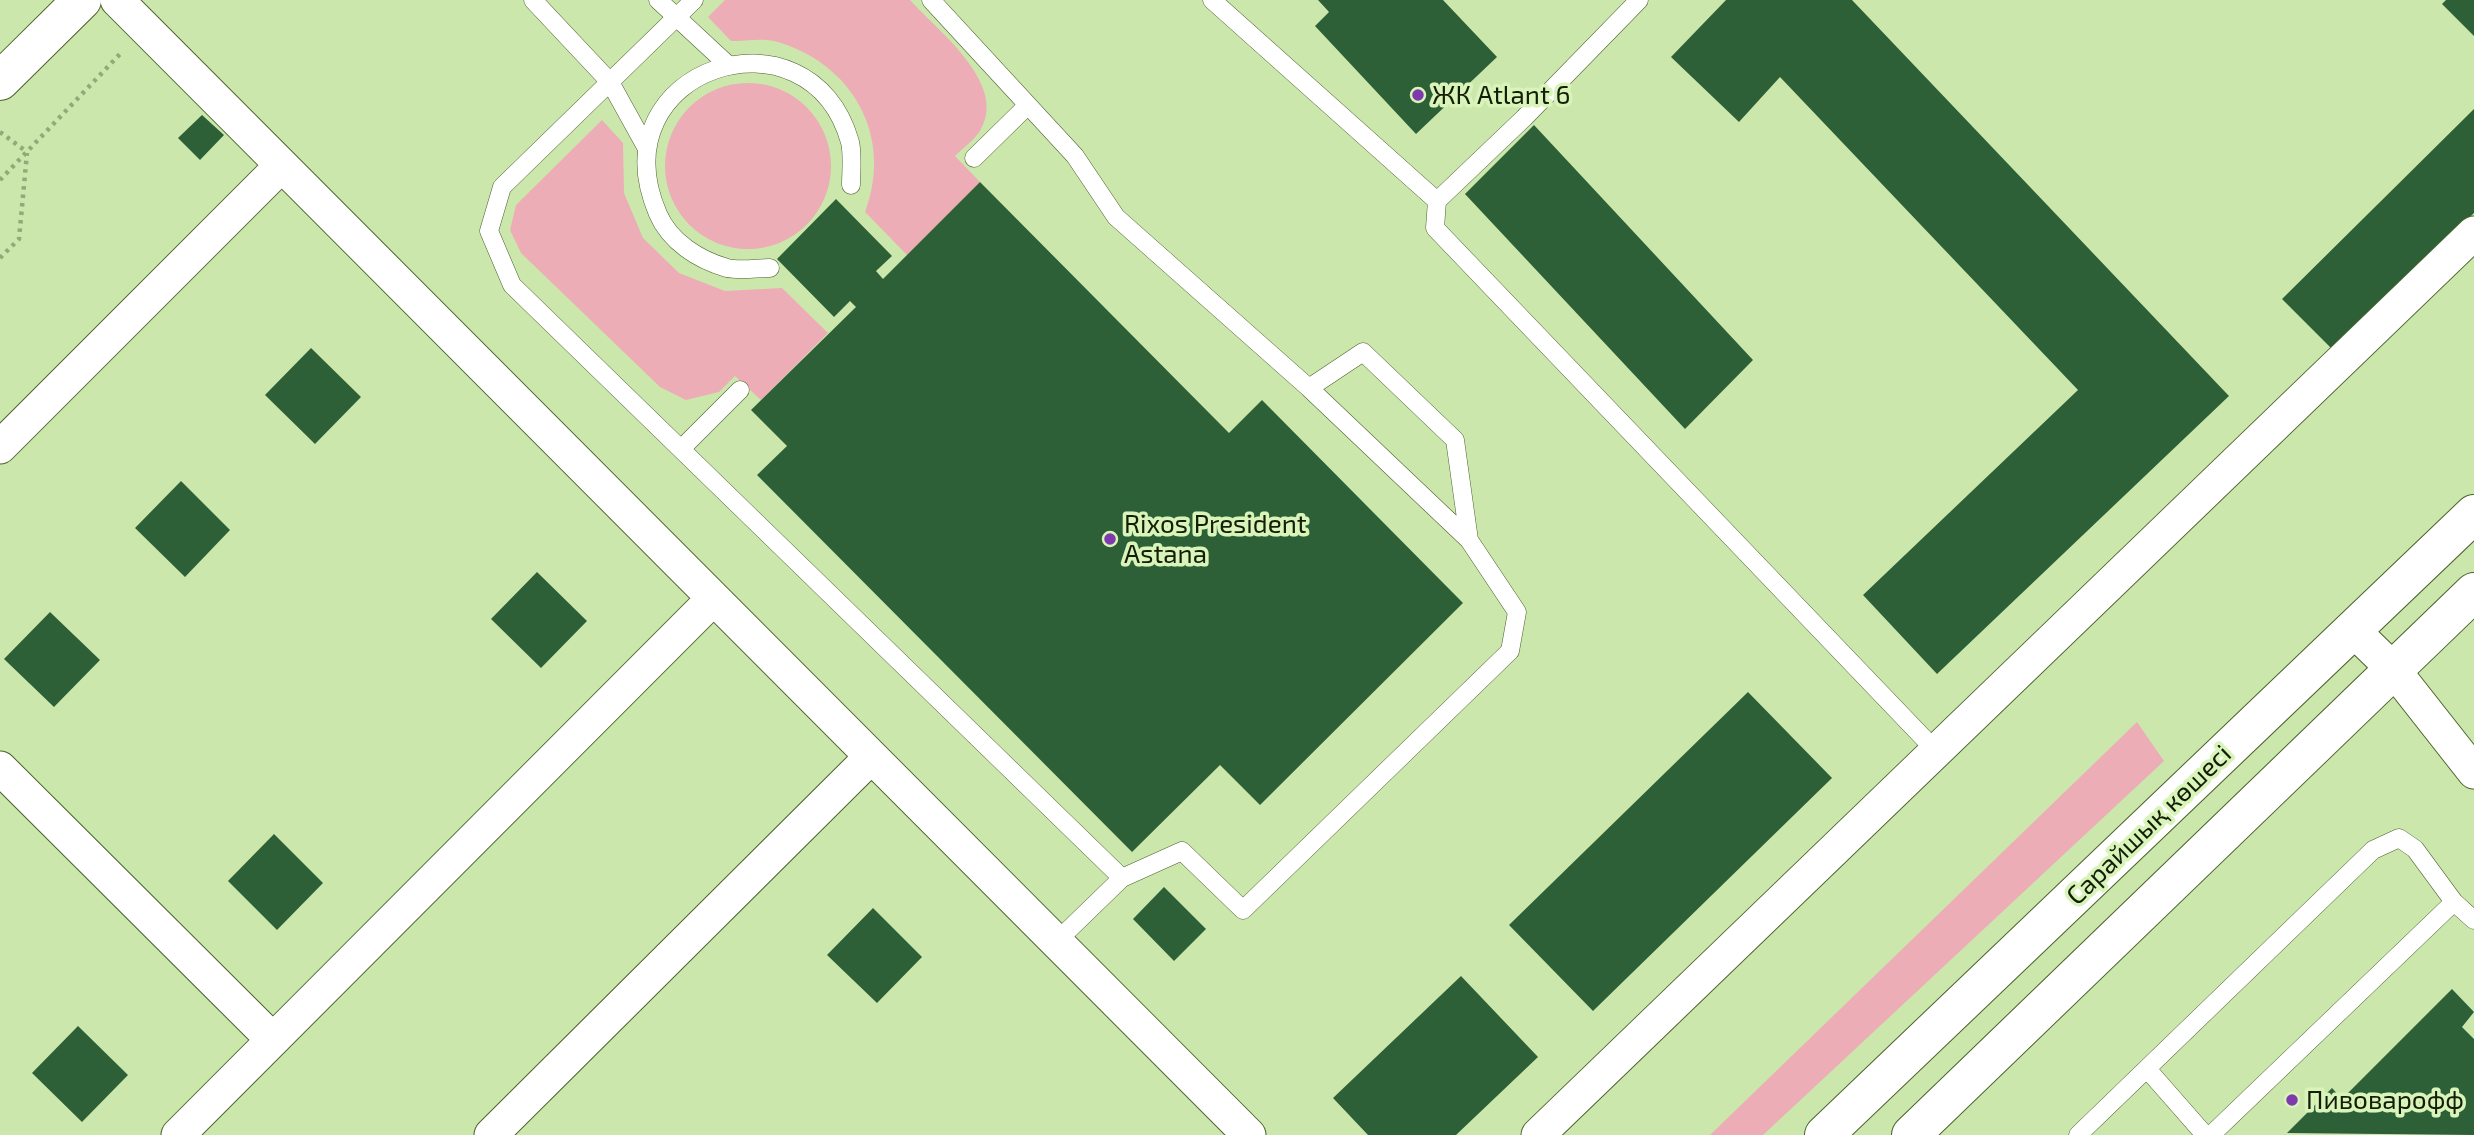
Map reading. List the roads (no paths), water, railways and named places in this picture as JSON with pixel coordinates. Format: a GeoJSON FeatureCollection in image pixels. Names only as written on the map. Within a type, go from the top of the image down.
{"type":"FeatureCollection","features":[{"type":"Feature","properties":{"kind":"main road"},"geometry":{"type":"LineString","coordinates":[[0,81],[82,0]]}},
{"type":"Feature","properties":{"kind":"main road","name":"Сарайшық көшесі"},"geometry":{"type":"LineString","coordinates":[[1824,1135],[2474,514]]}},
{"type":"Feature","properties":{"kind":"main road"},"geometry":{"type":"LineString","coordinates":[[1911,1135],[2474,592]]}},
{"type":"Feature","properties":{"kind":"street"},"geometry":{"type":"LineString","coordinates":[[117,0],[280,167],[1249,1135]]}},
{"type":"Feature","properties":{"kind":"street"},"geometry":{"type":"LineString","coordinates":[[0,447],[280,167]]}},
{"type":"Feature","properties":{"kind":"street"},"geometry":{"type":"LineString","coordinates":[[1538,1135],[2474,233]]}},
{"type":"Feature","properties":{"kind":"street"},"geometry":{"type":"LineString","coordinates":[[178,1135],[713,599]]}},
{"type":"Feature","properties":{"kind":"street"},"geometry":{"type":"LineString","coordinates":[[2354,631],[2393,669],[2471,761]]}},
{"type":"Feature","properties":{"kind":"street"},"geometry":{"type":"LineString","coordinates":[[491,1135],[871,757]]}},
{"type":"Feature","properties":{"kind":"street"},"geometry":{"type":"LineString","coordinates":[[0,768],[272,1039]]}},
{"type":"Feature","properties":{"kind":"lane"},"geometry":{"type":"LineString","coordinates":[[533,0],[610,82],[646,147]]}},
{"type":"Feature","properties":{"kind":"lane"},"geometry":{"type":"LineString","coordinates":[[658,0],[727,64]]}},
{"type":"Feature","properties":{"kind":"lane"},"geometry":{"type":"LineString","coordinates":[[694,0],[502,187],[489,230],[512,285],[1122,878]]}},
{"type":"Feature","properties":{"kind":"lane"},"geometry":{"type":"LineString","coordinates":[[931,0],[1075,156],[1116,217],[1309,388],[1469,540],[1517,612],[1510,651],[1243,910],[1182,851],[1122,878],[1056,942]]}},
{"type":"Feature","properties":{"kind":"lane"},"geometry":{"type":"LineString","coordinates":[[1212,0],[1437,201]]}},
{"type":"Feature","properties":{"kind":"lane"},"geometry":{"type":"LineString","coordinates":[[1639,0],[1524,118],[1437,201],[1435,228],[1936,751]]}},
{"type":"Feature","properties":{"kind":"lane"},"geometry":{"type":"LineString","coordinates":[[770,268],[729,269],[692,253],[663,225],[647,188],[646,147],[661,109],[690,80],[727,64],[768,63],[805,78],[835,107],[850,144],[851,185]]}},
{"type":"Feature","properties":{"kind":"lane"},"geometry":{"type":"LineString","coordinates":[[974,158],[1028,105]]}},
{"type":"Feature","properties":{"kind":"lane"},"geometry":{"type":"LineString","coordinates":[[1309,388],[1363,352],[1455,440],[1469,540]]}},
{"type":"Feature","properties":{"kind":"lane"},"geometry":{"type":"LineString","coordinates":[[681,449],[740,390]]}},
{"type":"Feature","properties":{"kind":"lane"},"geometry":{"type":"LineString","coordinates":[[2078,1135],[2373,850],[2399,838],[2415,849],[2454,902],[2474,920]]}},
{"type":"Feature","properties":{"kind":"lane"},"geometry":{"type":"LineString","coordinates":[[2211,1135],[2454,902]]}},
{"type":"Feature","properties":{"kind":"lane"},"geometry":{"type":"LineString","coordinates":[[2147,1070],[2206,1135]]}},
{"type":"Feature","properties":{"kind":"place","name":"ЖК Atlant 6"},"geometry":{"type":"Point","coordinates":[1418,95]}},
{"type":"Feature","properties":{"kind":"place","name":"Rixos President Astana"},"geometry":{"type":"Point","coordinates":[1110,539]}},
{"type":"Feature","properties":{"kind":"place","name":"Пивоварофф"},"geometry":{"type":"Point","coordinates":[2292,1100]}}]}
